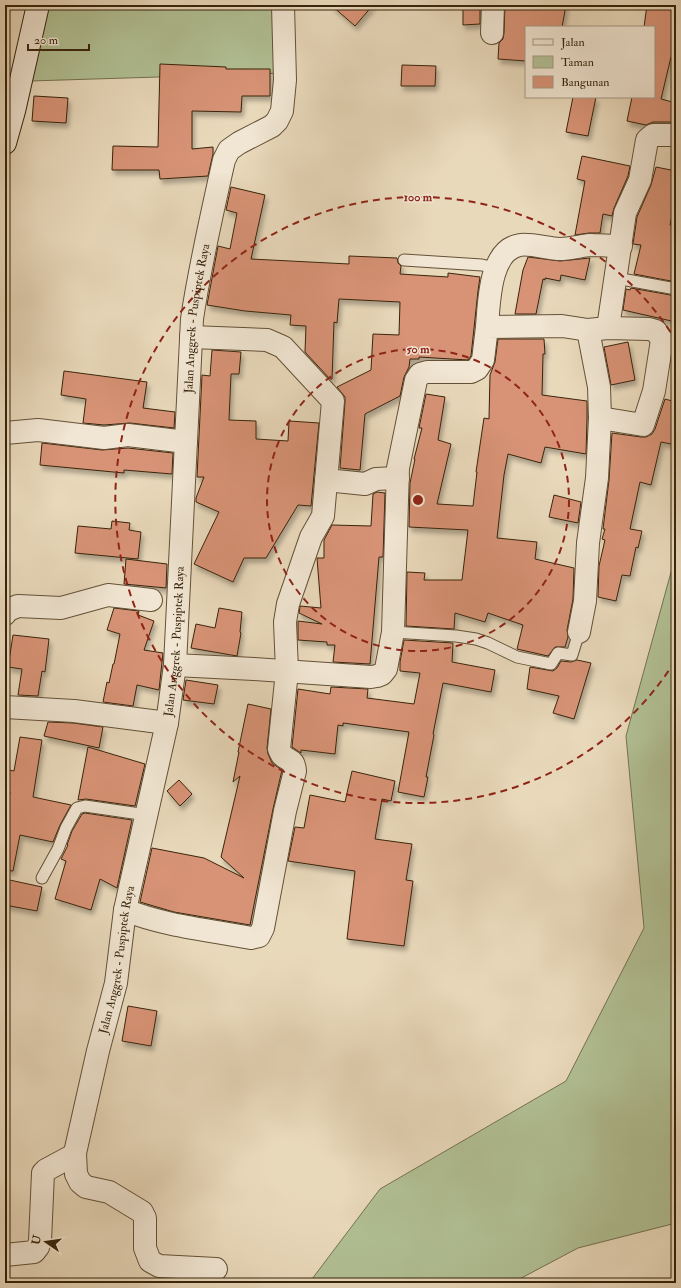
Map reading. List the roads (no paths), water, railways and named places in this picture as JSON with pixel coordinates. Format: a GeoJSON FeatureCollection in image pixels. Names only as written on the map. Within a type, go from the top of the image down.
{"type":"FeatureCollection","features":[{"type":"Feature","properties":{"kind":"street"},"geometry":{"type":"LineString","coordinates":[[5,143],[14,112],[38,5]]}},
{"type":"Feature","properties":{"kind":"street","name":"Jalan Anggrek - Puspiptek Raya"},"geometry":{"type":"LineString","coordinates":[[216,1269],[159,1266],[150,1261],[145,1248],[145,1218],[142,1212],[109,1192],[86,1187],[80,1182],[76,1174],[75,1153],[98,1051],[116,983],[126,910],[167,723],[175,665],[192,319],[198,282],[208,229],[224,160],[229,150],[239,143],[272,126],[278,121],[282,111],[285,80],[283,5]]}},
{"type":"Feature","properties":{"kind":"street"},"geometry":{"type":"LineString","coordinates":[[492,33],[493,5]]}},
{"type":"Feature","properties":{"kind":"street"},"geometry":{"type":"LineString","coordinates":[[579,632],[585,601],[588,543],[597,478],[600,418],[598,329],[616,278],[625,213],[640,180],[647,140],[653,135],[676,135]]}},
{"type":"Feature","properties":{"kind":"street"},"geometry":{"type":"LineString","coordinates":[[175,665],[377,676],[382,674],[386,669],[393,632],[398,468],[416,380],[420,374],[426,372],[471,372],[477,369],[482,360],[491,286],[495,268],[504,255],[512,249],[520,245],[560,249],[590,245],[621,246]]}},
{"type":"Feature","properties":{"kind":"street"},"geometry":{"type":"LineString","coordinates":[[487,327],[562,326],[598,329],[649,329],[656,331],[662,340],[654,391],[643,425],[600,418]]}},
{"type":"Feature","properties":{"kind":"street"},"geometry":{"type":"LineString","coordinates":[[126,910],[142,917],[170,923],[251,938],[259,936],[263,928],[285,811],[295,771],[294,764],[290,759],[282,755],[279,749],[287,671],[285,622],[288,604],[312,537],[323,516],[333,401],[283,347],[267,340],[191,337]]}},
{"type":"Feature","properties":{"kind":"street"},"geometry":{"type":"LineString","coordinates":[[5,434],[38,430],[104,438],[128,436],[186,442]]}},
{"type":"Feature","properties":{"kind":"street"},"geometry":{"type":"LineString","coordinates":[[326,480],[365,484],[376,478],[398,478]]}},
{"type":"Feature","properties":{"kind":"street"},"geometry":{"type":"LineString","coordinates":[[5,614],[8,610],[18,606],[61,608],[108,595],[151,600]]}},
{"type":"Feature","properties":{"kind":"street"},"geometry":{"type":"LineString","coordinates":[[5,707],[74,711],[167,723]]}},
{"type":"Feature","properties":{"kind":"street"},"geometry":{"type":"LineString","coordinates":[[5,1255],[31,1253],[36,1251],[40,1241],[43,1173],[75,1153]]}},
{"type":"Feature","properties":{"kind":"lane"},"geometry":{"type":"LineString","coordinates":[[404,260],[482,264],[495,268]]}},
{"type":"Feature","properties":{"kind":"lane"},"geometry":{"type":"LineString","coordinates":[[616,278],[676,289]]}},
{"type":"Feature","properties":{"kind":"lane"},"geometry":{"type":"LineString","coordinates":[[393,632],[456,636],[476,639],[517,657],[551,664],[558,653],[572,655],[579,632]]}},
{"type":"Feature","properties":{"kind":"lane"},"geometry":{"type":"LineString","coordinates":[[42,878],[58,850],[66,828],[77,808],[85,806],[147,815]]}}]}
